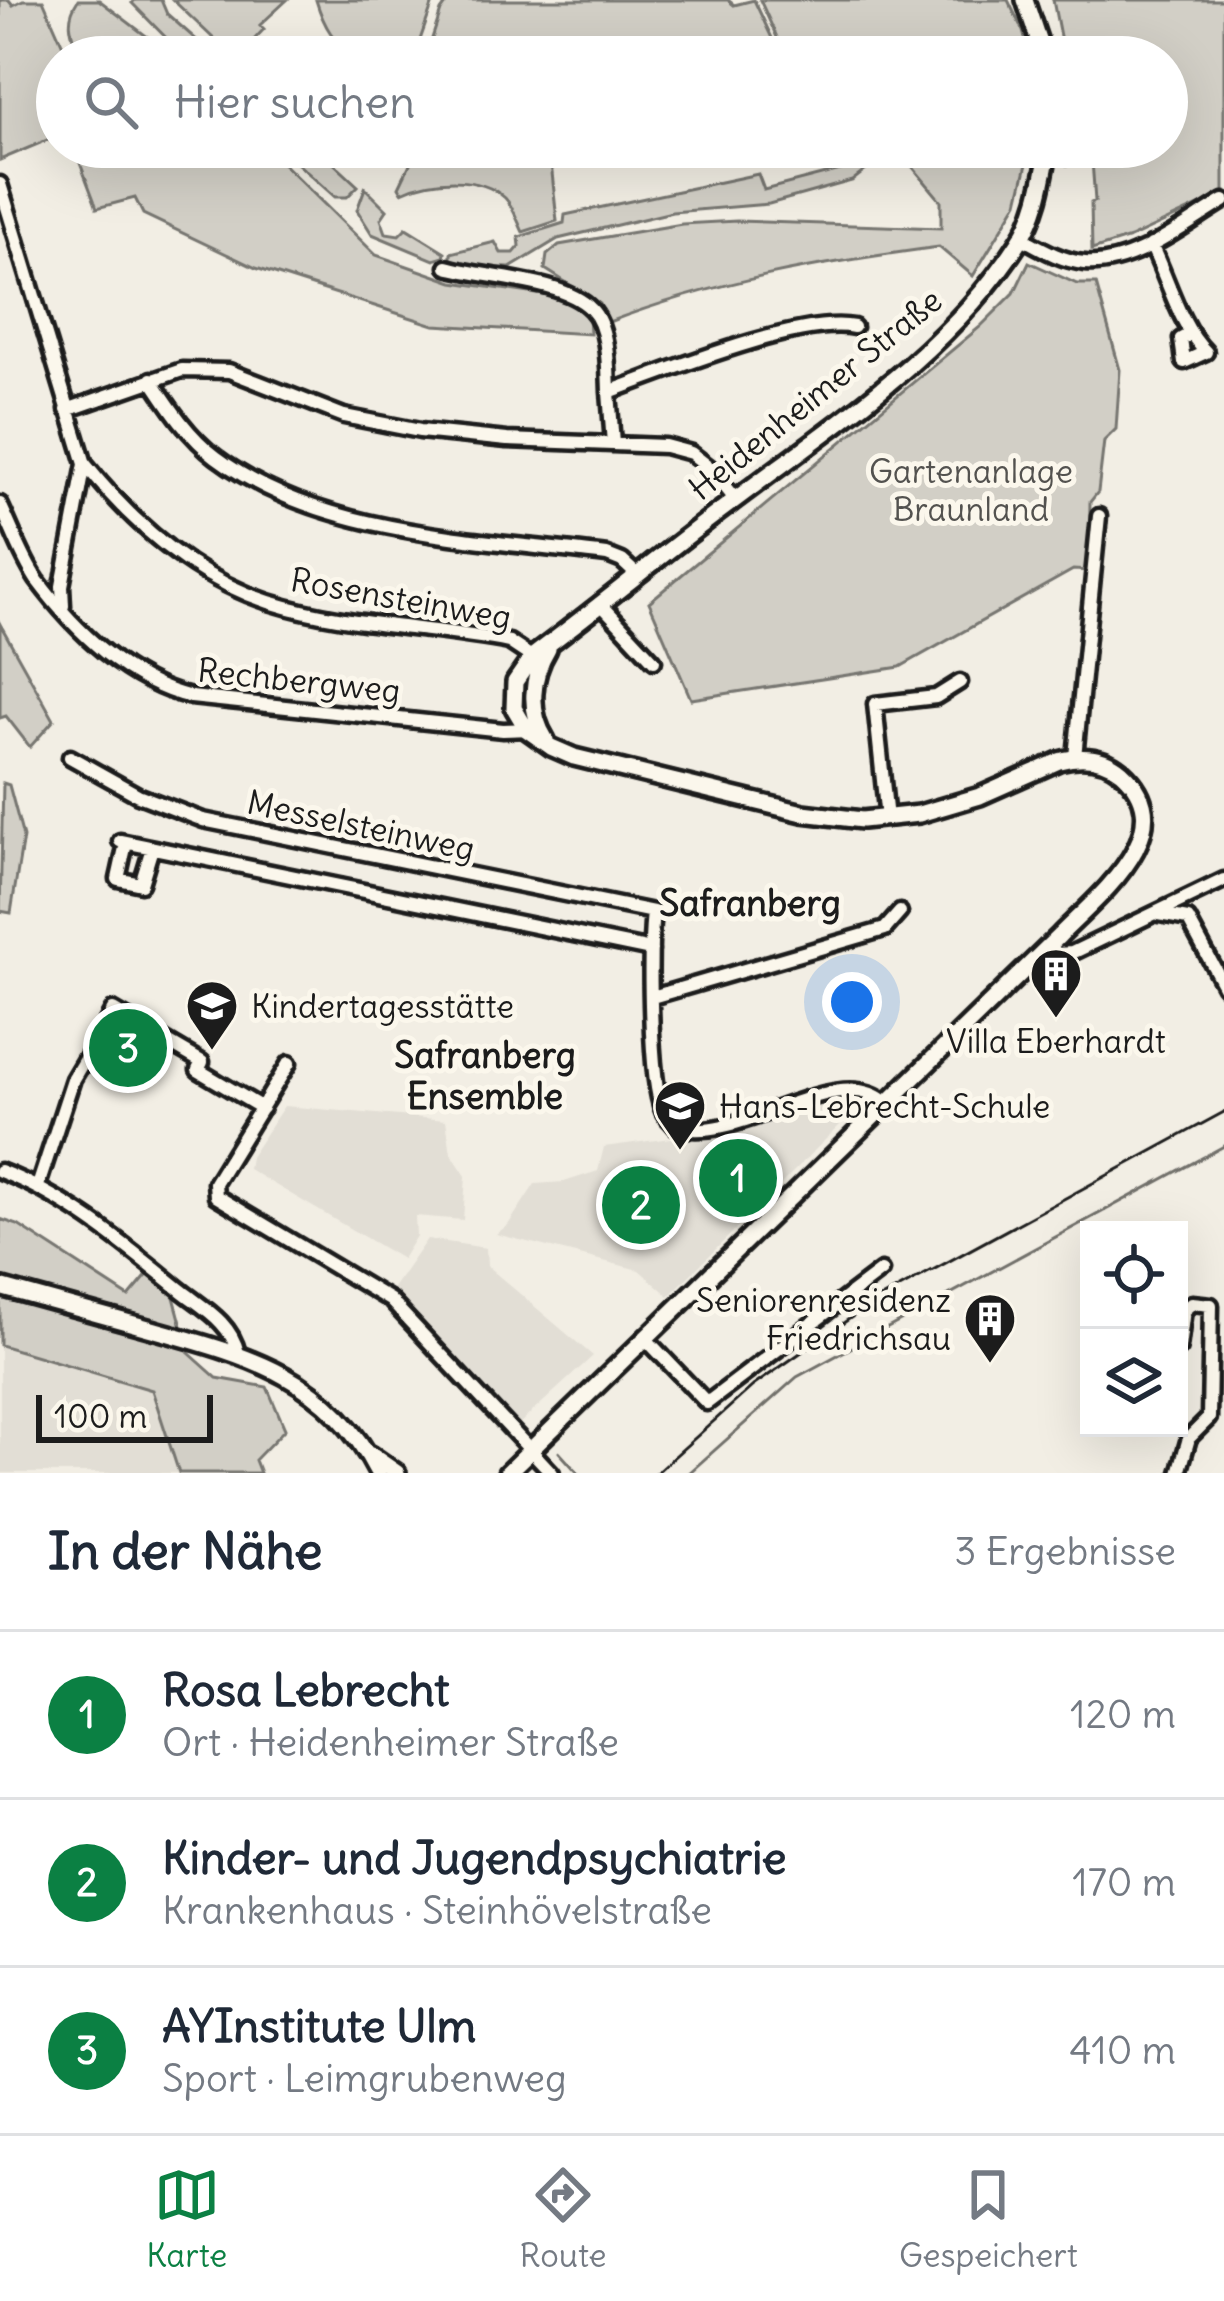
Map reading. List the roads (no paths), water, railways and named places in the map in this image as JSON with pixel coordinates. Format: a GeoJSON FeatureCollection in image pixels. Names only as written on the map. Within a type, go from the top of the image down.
{"type":"FeatureCollection","features":[{"type":"Feature","properties":{"kind":"main road"},"geometry":{"type":"LineString","coordinates":[[1025,0],[1038,36]]}},
{"type":"Feature","properties":{"kind":"main road","name":"Heidenheimer Straße"},"geometry":{"type":"LineString","coordinates":[[536,659],[637,575],[839,422],[956,321],[1022,238],[1036,209],[1045,168]]}},
{"type":"Feature","properties":{"kind":"main road"},"geometry":{"type":"LineString","coordinates":[[507,1473],[1049,946],[1126,867],[1140,846],[1144,826],[1139,798],[1125,775],[1103,761],[1075,757],[959,803],[862,820],[802,813],[574,757],[551,747],[532,728],[536,659]]}},
{"type":"Feature","properties":{"kind":"main road"},"geometry":{"type":"LineString","coordinates":[[0,1287],[238,1353],[277,1369],[316,1395],[342,1420],[379,1473]]}},
{"type":"Feature","properties":{"kind":"main road"},"geometry":{"type":"LineString","coordinates":[[368,1454],[398,1473]]}},
{"type":"Feature","properties":{"kind":"street","name":"Rosensteinweg"},"geometry":{"type":"LineString","coordinates":[[0,184],[85,464],[107,492],[170,551],[259,598],[509,642],[536,659]]}},
{"type":"Feature","properties":{"kind":"street"},"geometry":{"type":"LineString","coordinates":[[1022,238],[1050,253],[1089,264],[1151,244],[1224,201]]}},
{"type":"Feature","properties":{"kind":"street"},"geometry":{"type":"LineString","coordinates":[[1151,244],[1175,293],[1188,335]]}},
{"type":"Feature","properties":{"kind":"street"},"geometry":{"type":"LineString","coordinates":[[447,267],[557,290],[592,309],[602,333],[613,443]]}},
{"type":"Feature","properties":{"kind":"street"},"geometry":{"type":"LineString","coordinates":[[609,392],[810,328],[854,327]]}},
{"type":"Feature","properties":{"kind":"street"},"geometry":{"type":"LineString","coordinates":[[67,410],[182,370],[229,371],[344,416],[420,431],[665,446],[691,453],[710,467],[736,499]]}},
{"type":"Feature","properties":{"kind":"street"},"geometry":{"type":"LineString","coordinates":[[151,380],[178,420],[216,457],[268,488],[348,518],[608,555],[637,575]]}},
{"type":"Feature","properties":{"kind":"street"},"geometry":{"type":"LineString","coordinates":[[63,608],[62,586],[85,464]]}},
{"type":"Feature","properties":{"kind":"street","name":"Rechbergweg"},"geometry":{"type":"LineString","coordinates":[[0,504],[36,578],[63,608],[128,671],[183,695],[532,728]]}},
{"type":"Feature","properties":{"kind":"street"},"geometry":{"type":"LineString","coordinates":[[1075,757],[1099,516]]}},
{"type":"Feature","properties":{"kind":"street"},"geometry":{"type":"LineString","coordinates":[[600,604],[654,661]]}},
{"type":"Feature","properties":{"kind":"street"},"geometry":{"type":"LineString","coordinates":[[887,819],[874,704],[936,697],[960,682]]}},
{"type":"Feature","properties":{"kind":"street","name":"Messelsteinweg"},"geometry":{"type":"LineString","coordinates":[[70,757],[139,795],[203,820],[653,912],[651,950]]}},
{"type":"Feature","properties":{"kind":"street"},"geometry":{"type":"LineString","coordinates":[[152,848],[142,884],[118,879],[123,842],[651,950],[657,1083],[663,1111],[675,1126],[708,1132],[851,1090],[874,1093],[886,1103]]}},
{"type":"Feature","properties":{"kind":"street"},"geometry":{"type":"LineString","coordinates":[[1049,946],[1057,954],[1072,953],[1224,880]]}},
{"type":"Feature","properties":{"kind":"street"},"geometry":{"type":"LineString","coordinates":[[652,997],[885,929],[901,912]]}},
{"type":"Feature","properties":{"kind":"street"},"geometry":{"type":"LineString","coordinates":[[1158,913],[1188,919],[1224,986]]}},
{"type":"Feature","properties":{"kind":"street"},"geometry":{"type":"LineString","coordinates":[[38,1186],[73,1078],[113,1010],[202,1062],[198,1070],[262,1108]]}},
{"type":"Feature","properties":{"kind":"street"},"geometry":{"type":"LineString","coordinates":[[101,1032],[122,1043],[133,1022]]}},
{"type":"Feature","properties":{"kind":"street"},"geometry":{"type":"LineString","coordinates":[[289,1063],[215,1183],[216,1196],[389,1300],[552,1473]]}},
{"type":"Feature","properties":{"kind":"street"},"geometry":{"type":"LineString","coordinates":[[0,1171],[38,1186],[146,1259],[224,1324],[238,1353]]}},
{"type":"Feature","properties":{"kind":"street"},"geometry":{"type":"LineString","coordinates":[[645,1338],[707,1403],[881,1271]]}},
{"type":"Feature","properties":{"kind":"street"},"geometry":{"type":"LineString","coordinates":[[1182,1329],[1184,1310],[1192,1303],[1210,1305],[1209,1418],[1188,1430]]}},
{"type":"Feature","properties":{"kind":"street"},"geometry":{"type":"LineString","coordinates":[[1179,1473],[1183,1437]]}},
{"type":"Feature","properties":{"kind":"waterway"},"geometry":{"type":"LineString","coordinates":[[689,1473],[797,1377],[1224,1146]]}},
{"type":"Feature","properties":{"kind":"waterway"},"geometry":{"type":"LineString","coordinates":[[559,1452],[578,1473]]}},
{"type":"Feature","properties":{"kind":"railway"},"geometry":{"type":"LineString","coordinates":[[656,1473],[753,1386],[872,1303],[1224,1112]]}},
{"type":"Feature","properties":{"kind":"place","name":"Villa Eberhardt"},"geometry":{"type":"Point","coordinates":[1056,1020]}},
{"type":"Feature","properties":{"kind":"place","name":"AYInstitute Ulm"},"geometry":{"type":"Point","coordinates":[128,1048]}},
{"type":"Feature","properties":{"kind":"place","name":"Kindertagesstätte"},"geometry":{"type":"Point","coordinates":[212,1052]}},
{"type":"Feature","properties":{"kind":"place","name":"Hans-Lebrecht-Schule"},"geometry":{"type":"Point","coordinates":[680,1152]}},
{"type":"Feature","properties":{"kind":"place","name":"Rosa Lebrecht"},"geometry":{"type":"Point","coordinates":[738,1178]}},
{"type":"Feature","properties":{"kind":"place","name":"Kinder- und Jugendpsychiatrie"},"geometry":{"type":"Point","coordinates":[641,1205]}},
{"type":"Feature","properties":{"kind":"place","name":"Seniorenresidenz Friedrichsau"},"geometry":{"type":"Point","coordinates":[990,1365]}},
{"type":"Feature","properties":{"kind":"district","name":"Safranberg"},"geometry":{"type":"Point","coordinates":[750,903]}},
{"type":"Feature","properties":{"kind":"district","name":"Safranberg Ensemble"},"geometry":{"type":"Point","coordinates":[485,1076]}},
{"type":"Feature","properties":{"kind":"park label","name":"Gartenanlage Braunland"},"geometry":{"type":"Point","coordinates":[971,490]}}]}
